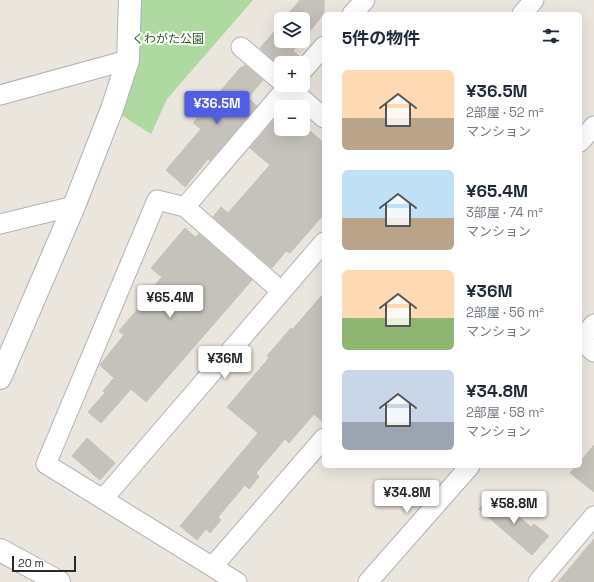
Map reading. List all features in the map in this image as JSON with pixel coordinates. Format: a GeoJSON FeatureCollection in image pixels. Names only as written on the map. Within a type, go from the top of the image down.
{"type":"FeatureCollection","features":[{"type":"Feature","properties":{"kind":"street"},"geometry":{"type":"LineString","coordinates":[[0,378],[74,206],[112,109],[128,60],[130,0]]}},
{"type":"Feature","properties":{"kind":"street"},"geometry":{"type":"LineString","coordinates":[[354,12],[365,0]]}},
{"type":"Feature","properties":{"kind":"street"},"geometry":{"type":"LineString","coordinates":[[524,12],[534,0]]}},
{"type":"Feature","properties":{"kind":"street"},"geometry":{"type":"LineString","coordinates":[[241,47],[274,74]]}},
{"type":"Feature","properties":{"kind":"street"},"geometry":{"type":"LineString","coordinates":[[310,62],[322,48]]}},
{"type":"Feature","properties":{"kind":"street"},"geometry":{"type":"LineString","coordinates":[[0,95],[128,60]]}},
{"type":"Feature","properties":{"kind":"street"},"geometry":{"type":"LineString","coordinates":[[185,207],[279,92]]}},
{"type":"Feature","properties":{"kind":"street"},"geometry":{"type":"LineString","coordinates":[[295,92],[322,116]]}},
{"type":"Feature","properties":{"kind":"street"},"geometry":{"type":"LineString","coordinates":[[582,140],[594,126]]}},
{"type":"Feature","properties":{"kind":"street"},"geometry":{"type":"LineString","coordinates":[[237,582],[46,464],[157,200],[185,207],[282,291]]}},
{"type":"Feature","properties":{"kind":"street"},"geometry":{"type":"LineString","coordinates":[[0,224],[74,206]]}},
{"type":"Feature","properties":{"kind":"street"},"geometry":{"type":"LineString","coordinates":[[103,499],[322,244]]}},
{"type":"Feature","properties":{"kind":"street"},"geometry":{"type":"LineString","coordinates":[[582,338],[594,324]]}},
{"type":"Feature","properties":{"kind":"street"},"geometry":{"type":"LineString","coordinates":[[582,342],[594,352]]}},
{"type":"Feature","properties":{"kind":"street"},"geometry":{"type":"LineString","coordinates":[[213,566],[322,440]]}},
{"type":"Feature","properties":{"kind":"street"},"geometry":{"type":"LineString","coordinates":[[368,582],[468,468]]}},
{"type":"Feature","properties":{"kind":"street"},"geometry":{"type":"LineString","coordinates":[[538,582],[594,516]]}},
{"type":"Feature","properties":{"kind":"street"},"geometry":{"type":"LineString","coordinates":[[0,550],[59,582]]}},
{"type":"Feature","properties":{"kind":"green space","name":"くわがた公園"},"geometry":{"type":"Polygon","coordinates":[[[130,0],[253,0],[167,99],[151,134],[112,109],[130,0]]]}},
{"type":"Feature","properties":{"kind":"building"},"geometry":{"type":"Polygon","coordinates":[[[300,0],[324,0],[324,12],[322,12],[322,16],[310,31],[310,12],[290,12],[300,0]]]}},
{"type":"Feature","properties":{"kind":"building"},"geometry":{"type":"Polygon","coordinates":[[[274,32],[274,48],[295,48],[293,51],[299,56],[274,56],[274,61],[260,48],[274,32]]]}},
{"type":"Feature","properties":{"kind":"building"},"geometry":{"type":"Polygon","coordinates":[[[245,65],[263,80],[248,98],[257,106],[210,161],[208,159],[185,187],[166,170],[201,129],[193,123],[241,67],[242,68],[245,65]]]}},
{"type":"Feature","properties":{"kind":"building"},"geometry":{"type":"Polygon","coordinates":[[[273,121],[274,136],[310,136],[310,131],[322,141],[322,216],[290,253],[286,251],[272,268],[213,217],[221,207],[228,213],[270,165],[250,148],[273,121]]]}},
{"type":"Feature","properties":{"kind":"building"},"geometry":{"type":"Polygon","coordinates":[[[185,228],[195,237],[199,234],[252,280],[146,402],[131,389],[101,423],[88,412],[105,393],[103,391],[114,378],[100,365],[124,335],[119,331],[148,297],[146,295],[162,277],[151,268],[185,228]]]}},
{"type":"Feature","properties":{"kind":"building"},"geometry":{"type":"Polygon","coordinates":[[[322,295],[322,421],[314,414],[289,443],[285,439],[256,473],[259,477],[249,489],[245,485],[218,517],[221,520],[210,533],[206,529],[197,540],[180,526],[258,433],[227,407],[269,358],[267,356],[291,328],[292,330],[322,295]]]}},
{"type":"Feature","properties":{"kind":"building"},"geometry":{"type":"Polygon","coordinates":[[[87,438],[115,463],[100,480],[72,456],[87,438]]]}},
{"type":"Feature","properties":{"kind":"building"},"geometry":{"type":"Polygon","coordinates":[[[594,445],[594,492],[570,473],[574,468],[582,468],[582,460],[594,445]]]}},
{"type":"Feature","properties":{"kind":"building"},"geometry":{"type":"Polygon","coordinates":[[[492,494],[531,527],[534,524],[549,536],[532,555],[479,509],[492,494]]]}},
{"type":"Feature","properties":{"kind":"building"},"geometry":{"type":"Polygon","coordinates":[[[594,539],[594,582],[558,582],[594,539]]]}}]}
